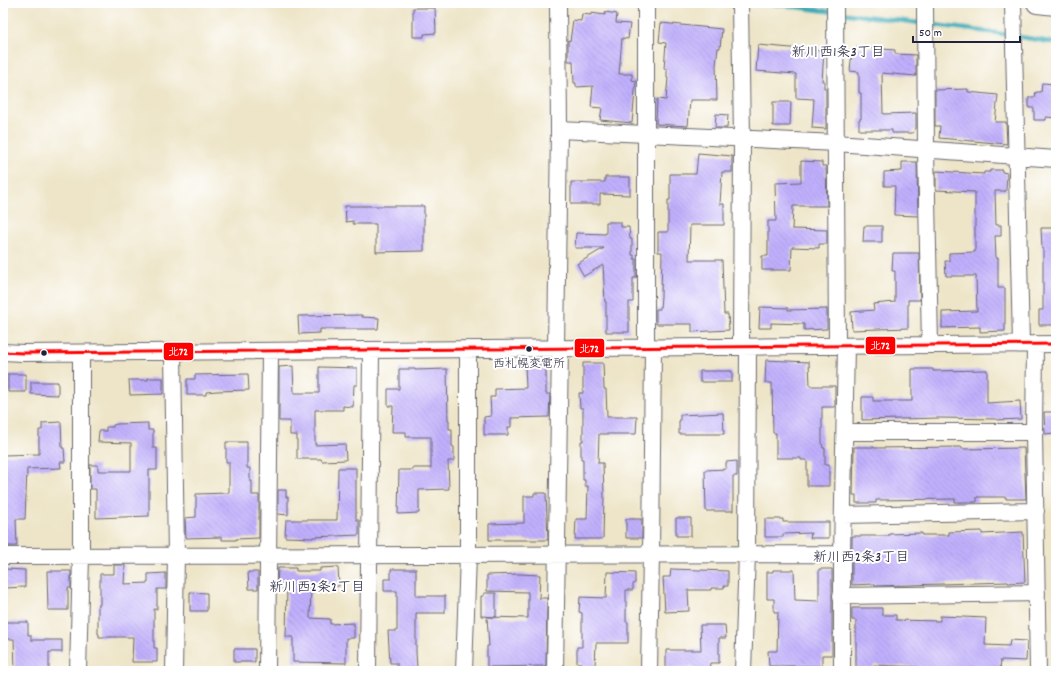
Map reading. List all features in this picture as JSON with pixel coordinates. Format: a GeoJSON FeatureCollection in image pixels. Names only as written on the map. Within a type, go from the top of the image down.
{"type":"FeatureCollection","features":[{"type":"Feature","properties":{"kind":"main road"},"geometry":{"type":"LineString","coordinates":[[1037,3],[1056,5]]}},
{"type":"Feature","properties":{"kind":"street"},"geometry":{"type":"LineString","coordinates":[[555,671],[559,130],[558,3]]}},
{"type":"Feature","properties":{"kind":"street"},"geometry":{"type":"LineString","coordinates":[[740,3],[747,554],[743,671]]}},
{"type":"Feature","properties":{"kind":"street"},"geometry":{"type":"LineString","coordinates":[[835,3],[836,143],[845,432],[841,596],[842,671]]}},
{"type":"Feature","properties":{"kind":"street"},"geometry":{"type":"LineString","coordinates":[[1013,3],[1018,156],[1034,432],[1038,671]]}},
{"type":"Feature","properties":{"kind":"street"},"geometry":{"type":"LineString","coordinates":[[646,5],[651,554],[649,671]]}},
{"type":"Feature","properties":{"kind":"street"},"geometry":{"type":"LineString","coordinates":[[925,8],[930,345]]}},
{"type":"Feature","properties":{"kind":"street"},"geometry":{"type":"LineString","coordinates":[[559,130],[836,143],[1056,159]]}},
{"type":"Feature","properties":{"kind":"street"},"geometry":{"type":"LineString","coordinates":[[3,352],[81,353],[1056,344]]}},
{"type":"Feature","properties":{"kind":"street"},"geometry":{"type":"LineString","coordinates":[[464,671],[468,555],[468,349]]}},
{"type":"Feature","properties":{"kind":"street"},"geometry":{"type":"LineString","coordinates":[[368,671],[371,350]]}},
{"type":"Feature","properties":{"kind":"street"},"geometry":{"type":"LineString","coordinates":[[267,671],[270,351]]}},
{"type":"Feature","properties":{"kind":"street"},"geometry":{"type":"LineString","coordinates":[[173,352],[176,555],[174,671]]}},
{"type":"Feature","properties":{"kind":"street"},"geometry":{"type":"LineString","coordinates":[[78,671],[81,556],[81,353]]}},
{"type":"Feature","properties":{"kind":"street"},"geometry":{"type":"LineString","coordinates":[[845,432],[1034,432]]}},
{"type":"Feature","properties":{"kind":"street"},"geometry":{"type":"LineString","coordinates":[[843,515],[1036,511]]}},
{"type":"Feature","properties":{"kind":"street"},"geometry":{"type":"LineString","coordinates":[[3,556],[842,554]]}},
{"type":"Feature","properties":{"kind":"street"},"geometry":{"type":"LineString","coordinates":[[841,596],[1037,593]]}},
{"type":"Feature","properties":{"kind":"building"},"geometry":{"type":"Polygon","coordinates":[[[413,8],[435,8],[436,33],[424,34],[424,37],[413,37],[413,8]]]}},
{"type":"Feature","properties":{"kind":"building"},"geometry":{"type":"Polygon","coordinates":[[[605,12],[617,14],[616,23],[630,24],[628,39],[622,38],[619,74],[632,74],[632,80],[636,81],[632,123],[600,120],[602,108],[591,107],[593,86],[576,87],[576,83],[574,83],[573,61],[568,61],[568,40],[570,41],[573,20],[581,21],[582,14],[591,15],[591,13],[605,15],[605,12]]]}},
{"type":"Feature","properties":{"kind":"building"},"geometry":{"type":"Polygon","coordinates":[[[661,23],[722,29],[716,65],[717,100],[690,100],[688,126],[656,124],[657,99],[666,100],[668,78],[667,69],[664,69],[666,43],[659,42],[661,23]]]}},
{"type":"Feature","properties":{"kind":"building"},"geometry":{"type":"Polygon","coordinates":[[[758,45],[824,51],[822,81],[824,81],[824,88],[826,88],[826,129],[812,128],[814,99],[796,98],[796,74],[756,71],[758,45]]]}},
{"type":"Feature","properties":{"kind":"building"},"geometry":{"type":"Polygon","coordinates":[[[857,47],[895,50],[895,54],[916,55],[916,76],[882,73],[883,114],[916,113],[916,128],[913,133],[892,133],[892,130],[859,130],[859,119],[861,119],[861,93],[859,93],[859,72],[850,71],[852,51],[856,51],[857,47]]]}},
{"type":"Feature","properties":{"kind":"building"},"geometry":{"type":"Polygon","coordinates":[[[1042,83],[1056,84],[1056,118],[1046,117],[1046,120],[1034,120],[1034,108],[1029,108],[1029,97],[1035,97],[1036,92],[1041,92],[1042,83]]]}},
{"type":"Feature","properties":{"kind":"building"},"geometry":{"type":"Polygon","coordinates":[[[968,89],[968,92],[998,95],[995,122],[1006,122],[1007,144],[939,138],[940,126],[935,126],[935,90],[968,89]]]}},
{"type":"Feature","properties":{"kind":"building"},"geometry":{"type":"Polygon","coordinates":[[[773,102],[791,102],[790,126],[773,126],[773,102]]]}},
{"type":"Feature","properties":{"kind":"building"},"geometry":{"type":"Polygon","coordinates":[[[716,114],[728,115],[727,128],[715,128],[716,114]]]}},
{"type":"Feature","properties":{"kind":"building"},"geometry":{"type":"Polygon","coordinates":[[[698,153],[732,156],[732,172],[722,172],[720,204],[724,204],[724,225],[690,225],[689,260],[722,260],[724,314],[728,314],[729,330],[692,332],[692,324],[656,324],[656,309],[660,309],[662,252],[658,252],[658,232],[668,232],[670,174],[696,174],[698,153]]]}},
{"type":"Feature","properties":{"kind":"building"},"geometry":{"type":"Polygon","coordinates":[[[801,161],[822,162],[822,166],[826,166],[827,206],[793,206],[792,229],[827,230],[827,244],[819,244],[819,248],[792,247],[791,270],[762,270],[762,256],[768,256],[768,221],[776,221],[775,183],[801,182],[801,161]]]}},
{"type":"Feature","properties":{"kind":"building"},"geometry":{"type":"Polygon","coordinates":[[[902,162],[917,162],[918,216],[894,215],[895,186],[884,186],[884,172],[902,171],[902,162]]]}},
{"type":"Feature","properties":{"kind":"building"},"geometry":{"type":"Polygon","coordinates":[[[990,170],[1002,170],[1002,172],[1007,173],[1006,191],[995,191],[996,225],[1001,225],[1001,236],[995,236],[996,258],[998,258],[998,288],[1005,288],[1005,331],[980,332],[980,327],[942,328],[942,312],[977,311],[976,276],[946,276],[945,261],[949,261],[949,253],[975,252],[975,192],[936,190],[936,171],[984,174],[984,172],[990,172],[990,170]]]}},
{"type":"Feature","properties":{"kind":"building"},"geometry":{"type":"Polygon","coordinates":[[[605,177],[630,177],[630,195],[600,194],[600,204],[571,204],[571,182],[605,182],[605,177]]]}},
{"type":"Feature","properties":{"kind":"building"},"geometry":{"type":"Polygon","coordinates":[[[345,206],[424,206],[424,251],[376,252],[376,224],[353,224],[353,221],[346,222],[345,206]]]}},
{"type":"Feature","properties":{"kind":"building"},"geometry":{"type":"Polygon","coordinates":[[[606,222],[621,222],[621,227],[629,227],[630,239],[632,239],[632,255],[634,255],[634,259],[636,259],[636,278],[633,278],[633,302],[629,302],[629,332],[606,332],[606,302],[603,265],[584,276],[577,264],[604,248],[575,248],[576,233],[606,234],[606,222]]]}},
{"type":"Feature","properties":{"kind":"building"},"geometry":{"type":"Polygon","coordinates":[[[864,226],[882,226],[882,242],[863,242],[864,226]]]}},
{"type":"Feature","properties":{"kind":"building"},"geometry":{"type":"Polygon","coordinates":[[[1041,228],[1056,228],[1056,325],[1039,325],[1039,310],[1043,310],[1043,249],[1041,228]]]}},
{"type":"Feature","properties":{"kind":"building"},"geometry":{"type":"Polygon","coordinates":[[[893,253],[919,253],[920,300],[908,300],[908,328],[852,330],[851,312],[874,310],[873,304],[895,302],[895,271],[892,271],[893,253]]]}},
{"type":"Feature","properties":{"kind":"building"},"geometry":{"type":"Polygon","coordinates":[[[760,307],[788,308],[788,310],[827,309],[827,329],[804,330],[804,324],[771,323],[771,328],[759,328],[760,307]]]}},
{"type":"Feature","properties":{"kind":"building"},"geometry":{"type":"Polygon","coordinates":[[[362,315],[362,317],[379,318],[378,329],[320,329],[320,333],[299,334],[298,316],[362,315]]]}},
{"type":"Feature","properties":{"kind":"building"},"geometry":{"type":"Polygon","coordinates":[[[766,360],[809,362],[810,386],[835,386],[835,407],[822,407],[822,442],[823,448],[825,448],[825,465],[829,465],[829,486],[807,486],[807,460],[801,460],[801,458],[776,458],[776,433],[773,433],[772,383],[765,383],[766,360]]]}},
{"type":"Feature","properties":{"kind":"building"},"geometry":{"type":"Polygon","coordinates":[[[583,363],[603,363],[607,417],[637,417],[636,434],[599,434],[598,463],[603,463],[604,495],[603,538],[600,539],[575,539],[576,519],[587,519],[588,486],[585,486],[585,480],[583,480],[581,441],[583,441],[583,408],[580,408],[579,393],[583,393],[583,363]]]}},
{"type":"Feature","properties":{"kind":"building"},"geometry":{"type":"Polygon","coordinates":[[[525,364],[546,364],[546,394],[550,394],[549,417],[511,418],[511,427],[508,427],[508,435],[484,435],[484,417],[491,416],[490,397],[495,397],[495,389],[526,388],[525,364]]]}},
{"type":"Feature","properties":{"kind":"building"},"geometry":{"type":"Polygon","coordinates":[[[293,366],[294,393],[319,393],[319,367],[357,368],[357,385],[354,385],[353,407],[343,406],[343,410],[315,410],[315,445],[345,444],[346,460],[322,461],[321,459],[297,459],[297,435],[290,435],[290,421],[279,421],[279,367],[293,366]]]}},
{"type":"Feature","properties":{"kind":"building"},"geometry":{"type":"Polygon","coordinates":[[[399,369],[447,369],[448,420],[449,429],[452,429],[452,446],[454,447],[454,461],[448,461],[449,489],[419,490],[419,513],[398,514],[399,470],[431,468],[431,437],[406,437],[406,432],[392,432],[393,406],[388,406],[388,389],[399,389],[399,369]]]}},
{"type":"Feature","properties":{"kind":"building"},"geometry":{"type":"Polygon","coordinates":[[[912,369],[933,369],[933,371],[987,370],[987,403],[1020,401],[1021,419],[997,420],[940,418],[862,420],[862,397],[873,397],[873,401],[912,401],[912,369]]]}},
{"type":"Feature","properties":{"kind":"building"},"geometry":{"type":"Polygon","coordinates":[[[700,371],[732,371],[732,382],[700,382],[700,371]]]}},
{"type":"Feature","properties":{"kind":"building"},"geometry":{"type":"Polygon","coordinates":[[[8,374],[26,374],[26,392],[8,392],[8,374]]]}},
{"type":"Feature","properties":{"kind":"building"},"geometry":{"type":"Polygon","coordinates":[[[248,374],[249,390],[217,391],[206,392],[206,395],[187,395],[187,379],[195,379],[195,375],[248,374]]]}},
{"type":"Feature","properties":{"kind":"building"},"geometry":{"type":"Polygon","coordinates":[[[148,378],[163,378],[163,394],[130,395],[129,380],[148,380],[148,378]]]}},
{"type":"Feature","properties":{"kind":"building"},"geometry":{"type":"Polygon","coordinates":[[[31,382],[58,382],[58,395],[31,394],[31,382]]]}},
{"type":"Feature","properties":{"kind":"building"},"geometry":{"type":"Polygon","coordinates":[[[1044,412],[1056,412],[1056,433],[1045,434],[1044,412]]]}},
{"type":"Feature","properties":{"kind":"building"},"geometry":{"type":"Polygon","coordinates":[[[723,413],[724,434],[679,434],[680,415],[723,413]]]}},
{"type":"Feature","properties":{"kind":"building"},"geometry":{"type":"Polygon","coordinates":[[[61,422],[62,448],[64,448],[65,462],[60,462],[61,468],[27,469],[25,519],[16,519],[17,546],[3,546],[4,455],[39,454],[39,430],[42,430],[42,423],[61,422]]]}},
{"type":"Feature","properties":{"kind":"building"},"geometry":{"type":"Polygon","coordinates":[[[148,423],[148,430],[153,430],[153,448],[157,448],[157,470],[149,470],[149,516],[96,518],[96,489],[90,489],[90,465],[98,465],[98,471],[131,471],[131,443],[98,442],[99,431],[106,431],[106,427],[113,427],[113,425],[117,424],[148,423]]]}},
{"type":"Feature","properties":{"kind":"building"},"geometry":{"type":"Polygon","coordinates":[[[226,442],[247,442],[247,468],[250,468],[252,495],[259,495],[259,538],[222,540],[222,537],[186,538],[185,518],[196,517],[196,494],[229,493],[229,462],[226,462],[226,442]]]}},
{"type":"Feature","properties":{"kind":"building"},"geometry":{"type":"Polygon","coordinates":[[[854,447],[962,447],[962,449],[1024,448],[1026,499],[977,497],[977,502],[955,502],[955,499],[876,500],[876,503],[856,503],[856,495],[853,495],[854,447]]]}},
{"type":"Feature","properties":{"kind":"building"},"geometry":{"type":"Polygon","coordinates":[[[737,461],[737,476],[733,476],[733,511],[706,511],[705,470],[726,469],[726,462],[737,461]]]}},
{"type":"Feature","properties":{"kind":"building"},"geometry":{"type":"Polygon","coordinates":[[[338,468],[356,468],[356,520],[359,520],[359,535],[313,538],[285,537],[286,520],[337,520],[338,468]]]}},
{"type":"Feature","properties":{"kind":"building"},"geometry":{"type":"Polygon","coordinates":[[[278,490],[286,490],[286,497],[288,497],[288,515],[278,514],[278,490]]]}},
{"type":"Feature","properties":{"kind":"building"},"geometry":{"type":"Polygon","coordinates":[[[534,493],[546,493],[548,540],[489,540],[489,524],[524,523],[524,496],[534,496],[534,493]]]}},
{"type":"Feature","properties":{"kind":"building"},"geometry":{"type":"Polygon","coordinates":[[[676,518],[691,518],[691,536],[676,536],[676,518]]]}},
{"type":"Feature","properties":{"kind":"building"},"geometry":{"type":"Polygon","coordinates":[[[626,519],[642,519],[642,538],[626,538],[626,519]]]}},
{"type":"Feature","properties":{"kind":"building"},"geometry":{"type":"Polygon","coordinates":[[[765,519],[783,519],[783,522],[829,522],[829,538],[810,538],[811,533],[783,534],[783,537],[765,537],[765,519]]]}},
{"type":"Feature","properties":{"kind":"building"},"geometry":{"type":"Polygon","coordinates":[[[982,531],[982,534],[1023,532],[1025,582],[875,586],[875,584],[852,585],[852,536],[889,536],[889,534],[922,533],[922,535],[949,535],[949,532],[982,531]]]}},
{"type":"Feature","properties":{"kind":"building"},"geometry":{"type":"Polygon","coordinates":[[[114,565],[125,565],[124,584],[148,583],[148,574],[166,573],[166,589],[157,589],[157,609],[154,609],[154,648],[157,648],[157,662],[132,662],[133,637],[99,637],[98,605],[100,605],[100,574],[114,574],[114,565]]]}},
{"type":"Feature","properties":{"kind":"building"},"geometry":{"type":"Polygon","coordinates":[[[338,567],[339,586],[311,587],[310,618],[330,619],[330,624],[354,623],[354,638],[346,638],[346,663],[293,662],[293,637],[286,637],[287,585],[277,586],[278,568],[296,568],[296,571],[320,571],[320,568],[338,567]]]}},
{"type":"Feature","properties":{"kind":"building"},"geometry":{"type":"Polygon","coordinates":[[[5,569],[25,570],[25,587],[5,588],[5,569]]]}},
{"type":"Feature","properties":{"kind":"building"},"geometry":{"type":"Polygon","coordinates":[[[391,569],[416,569],[416,596],[445,596],[445,613],[416,613],[417,668],[397,669],[397,663],[390,663],[388,631],[397,631],[397,591],[384,591],[384,579],[391,579],[391,569]]]}},
{"type":"Feature","properties":{"kind":"building"},"geometry":{"type":"Polygon","coordinates":[[[671,569],[728,571],[728,586],[724,586],[724,588],[711,588],[711,590],[688,590],[689,611],[665,612],[663,577],[670,577],[671,569]]]}},
{"type":"Feature","properties":{"kind":"building"},"geometry":{"type":"Polygon","coordinates":[[[819,569],[832,569],[832,655],[822,655],[822,666],[769,666],[768,651],[777,651],[778,612],[774,612],[774,599],[767,599],[767,572],[773,572],[773,570],[794,570],[795,600],[819,601],[819,569]]]}},
{"type":"Feature","properties":{"kind":"building"},"geometry":{"type":"Polygon","coordinates":[[[47,571],[71,571],[71,588],[68,588],[68,610],[48,610],[47,571]]]}},
{"type":"Feature","properties":{"kind":"building"},"geometry":{"type":"Polygon","coordinates":[[[248,572],[258,572],[258,589],[249,589],[248,572]]]}},
{"type":"Feature","properties":{"kind":"building"},"geometry":{"type":"Polygon","coordinates":[[[607,572],[635,573],[633,590],[626,590],[626,622],[628,622],[628,643],[596,643],[595,666],[581,666],[581,663],[577,663],[577,647],[582,647],[582,613],[579,612],[580,597],[606,598],[607,572]]]}},
{"type":"Feature","properties":{"kind":"building"},"geometry":{"type":"Polygon","coordinates":[[[487,575],[540,575],[539,598],[547,598],[546,666],[487,667],[487,646],[489,646],[487,617],[528,618],[528,592],[487,591],[487,575]]]}},
{"type":"Feature","properties":{"kind":"building"},"geometry":{"type":"Polygon","coordinates":[[[190,592],[207,593],[207,611],[190,611],[190,592]]]}},
{"type":"Feature","properties":{"kind":"building"},"geometry":{"type":"Polygon","coordinates":[[[484,593],[496,593],[496,617],[481,616],[481,596],[484,596],[484,593]]]}},
{"type":"Feature","properties":{"kind":"building"},"geometry":{"type":"Polygon","coordinates":[[[852,608],[882,608],[882,615],[896,615],[896,620],[940,621],[940,616],[986,618],[985,645],[1009,646],[1010,640],[1027,641],[1026,661],[1001,660],[1000,669],[979,669],[979,671],[947,671],[919,669],[919,667],[874,665],[874,668],[856,668],[856,620],[852,620],[852,608]]]}},
{"type":"Feature","properties":{"kind":"building"},"geometry":{"type":"Polygon","coordinates":[[[3,622],[28,622],[28,635],[31,635],[31,640],[62,640],[62,652],[49,652],[49,671],[15,671],[14,639],[3,639],[3,622]]]}},
{"type":"Feature","properties":{"kind":"building"},"geometry":{"type":"Polygon","coordinates":[[[700,625],[725,625],[726,638],[719,638],[719,663],[710,663],[709,671],[696,671],[696,667],[666,668],[666,650],[701,650],[700,625]]]}},
{"type":"Feature","properties":{"kind":"building"},"geometry":{"type":"Polygon","coordinates":[[[234,649],[255,649],[255,662],[234,662],[234,649]]]}},
{"type":"Feature","properties":{"kind":"waterway"},"geometry":{"type":"LineString","coordinates":[[764,3],[997,33],[1056,43]]}},
{"type":"Feature","properties":{"kind":"transit line","name":"北72"},"geometry":{"type":"LineString","coordinates":[[3,352],[1056,344]]}},
{"type":"Feature","properties":{"kind":"place","name":"西札幌変電所"},"geometry":{"type":"Point","coordinates":[529,349]}},
{"type":"Feature","properties":{"kind":"district","name":"新川西1条3丁目"},"geometry":{"type":"Point","coordinates":[838,51]}},
{"type":"Feature","properties":{"kind":"district","name":"新川西2条3丁目"},"geometry":{"type":"Point","coordinates":[861,556]}},
{"type":"Feature","properties":{"kind":"district","name":"新川西2条2丁目"},"geometry":{"type":"Point","coordinates":[317,586]}}]}
